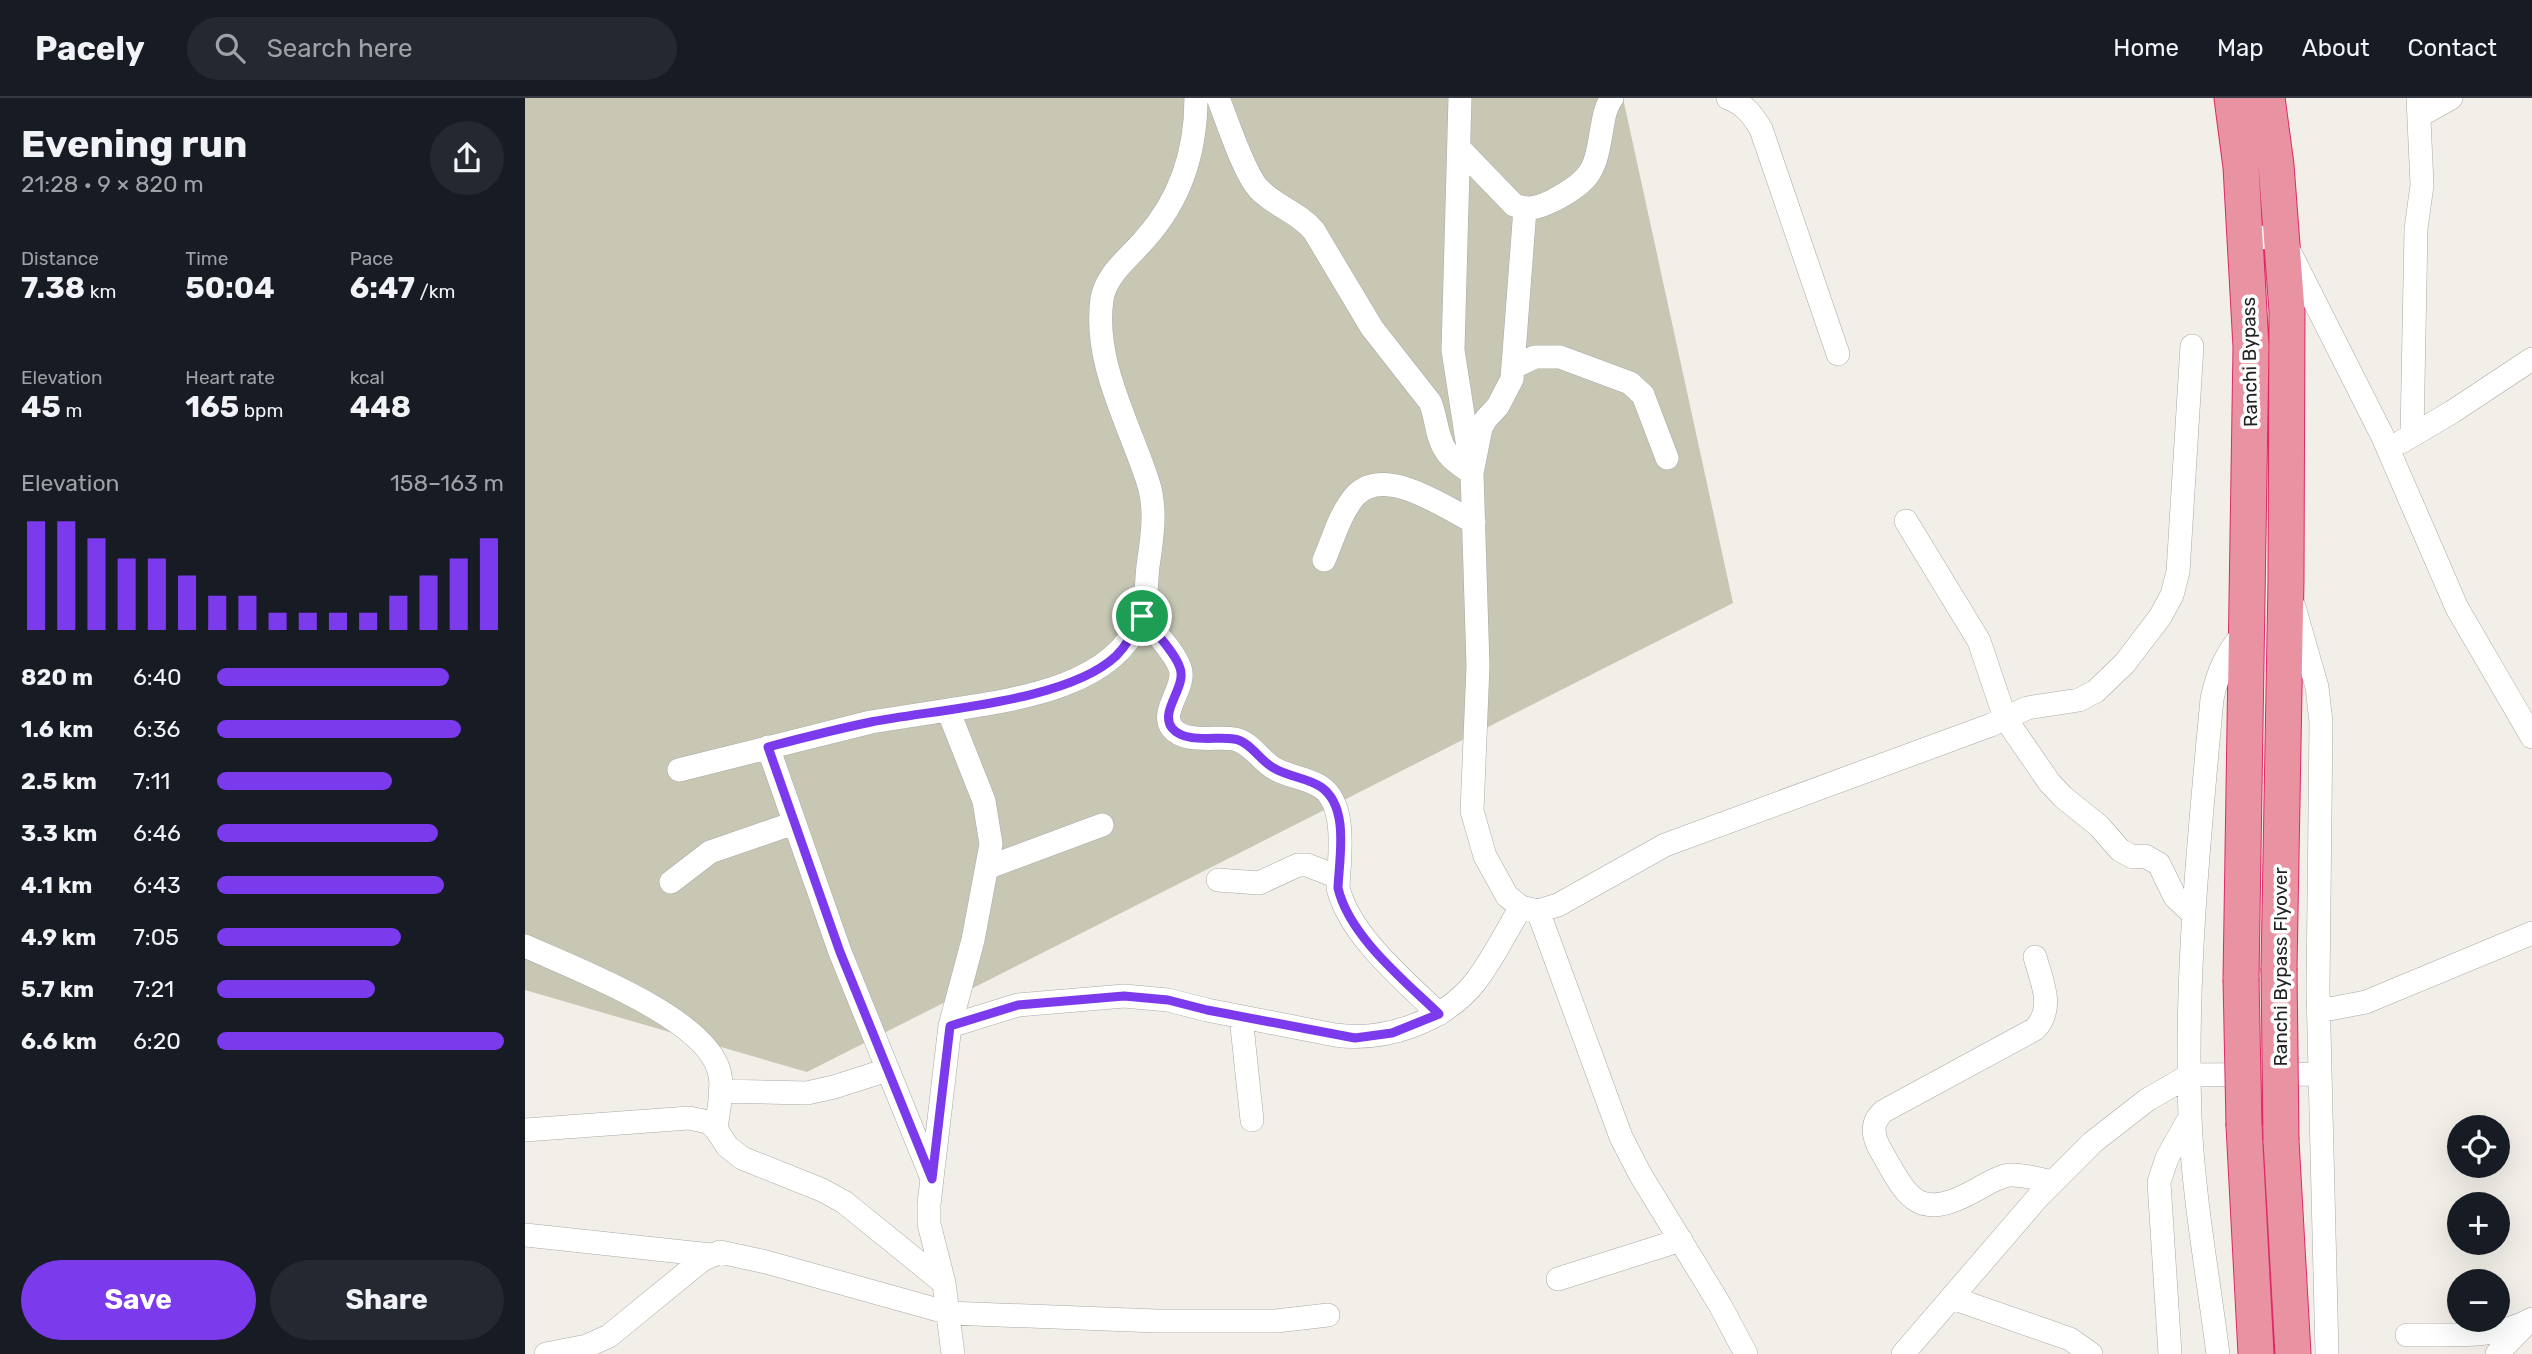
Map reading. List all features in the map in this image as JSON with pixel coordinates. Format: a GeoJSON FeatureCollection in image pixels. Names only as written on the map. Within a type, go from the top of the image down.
{"type":"FeatureCollection","features":[{"type":"Feature","properties":{"kind":"highway","name":"Ranchi Bypass"},"geometry":{"type":"LineString","coordinates":[[2232,98],[2241,167],[2251,347],[2248,627]]}},
{"type":"Feature","properties":{"kind":"highway","name":"Ranchi Bypass"},"geometry":{"type":"LineString","coordinates":[[2267,98],[2283,239],[2287,311],[2286,580]]}},
{"type":"Feature","properties":{"kind":"highway","name":"Ranchi Bypass Flyover"},"geometry":{"type":"LineString","coordinates":[[2286,580],[2279,968],[2281,1140],[2293,1354]]}},
{"type":"Feature","properties":{"kind":"highway","name":"Ranchi Bypass Flyover"},"geometry":{"type":"LineString","coordinates":[[2248,627],[2241,979],[2244,1126],[2256,1354]]}},
{"type":"Feature","properties":{"kind":"street"},"geometry":{"type":"LineString","coordinates":[[679,770],[871,722],[1017,698],[1091,672],[1115,657],[1131,638],[1142,616],[1152,536],[1152,510],[1149,485],[1104,357],[1100,323],[1103,294],[1115,271],[1154,228],[1174,199],[1187,171],[1194,141],[1196,98]]}},
{"type":"Feature","properties":{"kind":"street"},"geometry":{"type":"LineString","coordinates":[[1218,98],[1256,186],[1269,198],[1305,220],[1314,231],[1371,328],[1430,402],[1446,452],[1472,473]]}},
{"type":"Feature","properties":{"kind":"street"},"geometry":{"type":"LineString","coordinates":[[1460,98],[1453,350],[1472,473],[1478,666],[1472,811],[1482,847],[1495,876],[1507,896],[1529,909],[1621,1138],[1746,1354]]}},
{"type":"Feature","properties":{"kind":"street"},"geometry":{"type":"LineString","coordinates":[[1459,148],[1514,205],[1525,209],[1539,208],[1589,176],[1595,165],[1606,107],[1612,98]]}},
{"type":"Feature","properties":{"kind":"street"},"geometry":{"type":"LineString","coordinates":[[1728,98],[1744,106],[1761,129],[1838,354]]}},
{"type":"Feature","properties":{"kind":"street"},"geometry":{"type":"LineString","coordinates":[[2412,435],[2416,229],[2422,185],[2418,107],[2451,98]]}},
{"type":"Feature","properties":{"kind":"street"},"geometry":{"type":"LineString","coordinates":[[1472,473],[1481,428],[1507,392],[1514,367],[1525,209]]}},
{"type":"Feature","properties":{"kind":"street"},"geometry":{"type":"LineString","coordinates":[[2245,236],[2283,239],[2388,449],[2457,608],[2532,737]]}},
{"type":"Feature","properties":{"kind":"street"},"geometry":{"type":"LineString","coordinates":[[950,1026],[1018,1005],[1124,996],[1168,1000],[1241,1017],[1355,1038],[1392,1033],[1439,1014],[1475,983],[1529,909],[1558,905],[1665,845],[1991,725],[2040,704],[2079,700],[2097,691],[2125,663],[2167,606],[2178,572],[2192,346]]}},
{"type":"Feature","properties":{"kind":"street"},"geometry":{"type":"LineString","coordinates":[[1514,367],[1535,357],[1560,357],[1630,383],[1643,395],[1667,458]]}},
{"type":"Feature","properties":{"kind":"street"},"geometry":{"type":"LineString","coordinates":[[2388,449],[2532,359]]}},
{"type":"Feature","properties":{"kind":"street"},"geometry":{"type":"LineString","coordinates":[[1324,560],[1348,506],[1361,490],[1373,485],[1385,483],[1403,487],[1474,522]]}},
{"type":"Feature","properties":{"kind":"street"},"geometry":{"type":"LineString","coordinates":[[1906,521],[1979,641],[2005,718],[2055,791],[2089,817],[2126,855],[2145,856],[2159,864],[2175,897],[2193,914]]}},
{"type":"Feature","properties":{"kind":"street"},"geometry":{"type":"LineString","coordinates":[[2286,580],[2317,687],[2321,722],[2319,1074],[2327,1354]]}},
{"type":"Feature","properties":{"kind":"street"},"geometry":{"type":"LineString","coordinates":[[1142,616],[1181,669],[1181,684],[1169,713],[1168,721],[1173,729],[1180,735],[1190,737],[1241,741],[1271,766],[1321,787],[1330,796],[1337,809],[1341,899],[1354,923],[1391,967],[1439,1014]]}},
{"type":"Feature","properties":{"kind":"street"},"geometry":{"type":"LineString","coordinates":[[2218,1354],[2190,1117],[2193,914],[2211,709],[2217,674],[2230,648],[2248,627]]}},
{"type":"Feature","properties":{"kind":"street"},"geometry":{"type":"LineString","coordinates":[[948,710],[984,801],[991,844],[974,940],[950,1026],[932,1179],[929,1224],[944,1283],[953,1354]]}},
{"type":"Feature","properties":{"kind":"street"},"geometry":{"type":"LineString","coordinates":[[768,747],[840,952],[932,1179]]}},
{"type":"Feature","properties":{"kind":"street"},"geometry":{"type":"LineString","coordinates":[[671,882],[710,852],[794,823]]}},
{"type":"Feature","properties":{"kind":"street"},"geometry":{"type":"LineString","coordinates":[[989,867],[1102,825]]}},
{"type":"Feature","properties":{"kind":"street"},"geometry":{"type":"LineString","coordinates":[[1218,880],[1259,883],[1298,865],[1307,865],[1338,877]]}},
{"type":"Feature","properties":{"kind":"street"},"geometry":{"type":"LineString","coordinates":[[2319,1011],[2366,1002],[2532,933]]}},
{"type":"Feature","properties":{"kind":"street"},"geometry":{"type":"LineString","coordinates":[[525,946],[636,998],[672,1018],[691,1033],[716,1062],[721,1080],[716,1129]]}},
{"type":"Feature","properties":{"kind":"street"},"geometry":{"type":"LineString","coordinates":[[2035,957],[2047,1002],[2043,1021],[2035,1029],[1884,1111],[1873,1125],[1877,1143],[1906,1194],[1915,1201],[1942,1204],[1955,1201],[2006,1175],[2052,1182]]}},
{"type":"Feature","properties":{"kind":"street"},"geometry":{"type":"LineString","coordinates":[[1241,1017],[1252,1119]]}},
{"type":"Feature","properties":{"kind":"street"},"geometry":{"type":"LineString","coordinates":[[720,1090],[807,1093],[887,1070]]}},
{"type":"Feature","properties":{"kind":"street"},"geometry":{"type":"LineString","coordinates":[[1903,1354],[2052,1182],[2093,1142],[2128,1115],[2190,1075],[2319,1074]]}},
{"type":"Feature","properties":{"kind":"street"},"geometry":{"type":"LineString","coordinates":[[2170,1354],[2159,1182],[2167,1158],[2190,1117]]}},
{"type":"Feature","properties":{"kind":"street"},"geometry":{"type":"LineString","coordinates":[[525,1130],[689,1118],[708,1122],[727,1146],[742,1158],[845,1202],[944,1283]]}},
{"type":"Feature","properties":{"kind":"street"},"geometry":{"type":"LineString","coordinates":[[525,1235],[711,1255],[730,1252],[949,1312],[1157,1321],[1276,1321],[1328,1315]]}},
{"type":"Feature","properties":{"kind":"street"},"geometry":{"type":"LineString","coordinates":[[1558,1279],[1681,1240]]}},
{"type":"Feature","properties":{"kind":"street"},"geometry":{"type":"LineString","coordinates":[[545,1354],[587,1346],[610,1336],[711,1255]]}},
{"type":"Feature","properties":{"kind":"street"},"geometry":{"type":"LineString","coordinates":[[1952,1298],[2070,1339],[2091,1354]]}},
{"type":"Feature","properties":{"kind":"street"},"geometry":{"type":"LineString","coordinates":[[2407,1335],[2489,1333],[2508,1330],[2530,1320]]}},
{"type":"Feature","properties":{"kind":"street"},"geometry":{"type":"LineString","coordinates":[[2497,1354],[2530,1320]]}},
{"type":"Feature","properties":{"kind":"shaded area"},"geometry":{"type":"Polygon","coordinates":[[[525,98],[1623,98],[1733,603],[807,1072],[525,990],[525,98]]]}},
{"type":"Feature","properties":{"kind":"route"},"geometry":{"type":"LineString","coordinates":[[1142,616],[1181,669],[1181,684],[1169,713],[1168,721],[1173,729],[1180,735],[1190,737],[1241,741],[1282,773],[1321,787],[1330,796],[1339,820],[1338,888],[1341,899],[1354,923],[1377,951],[1439,1014],[1392,1033],[1355,1038],[1143,997],[1083,999],[1001,1008],[950,1026],[932,1179],[840,952],[768,747],[871,722],[1017,698],[1065,683],[1091,672],[1115,657],[1131,638],[1142,616]]}}]}
